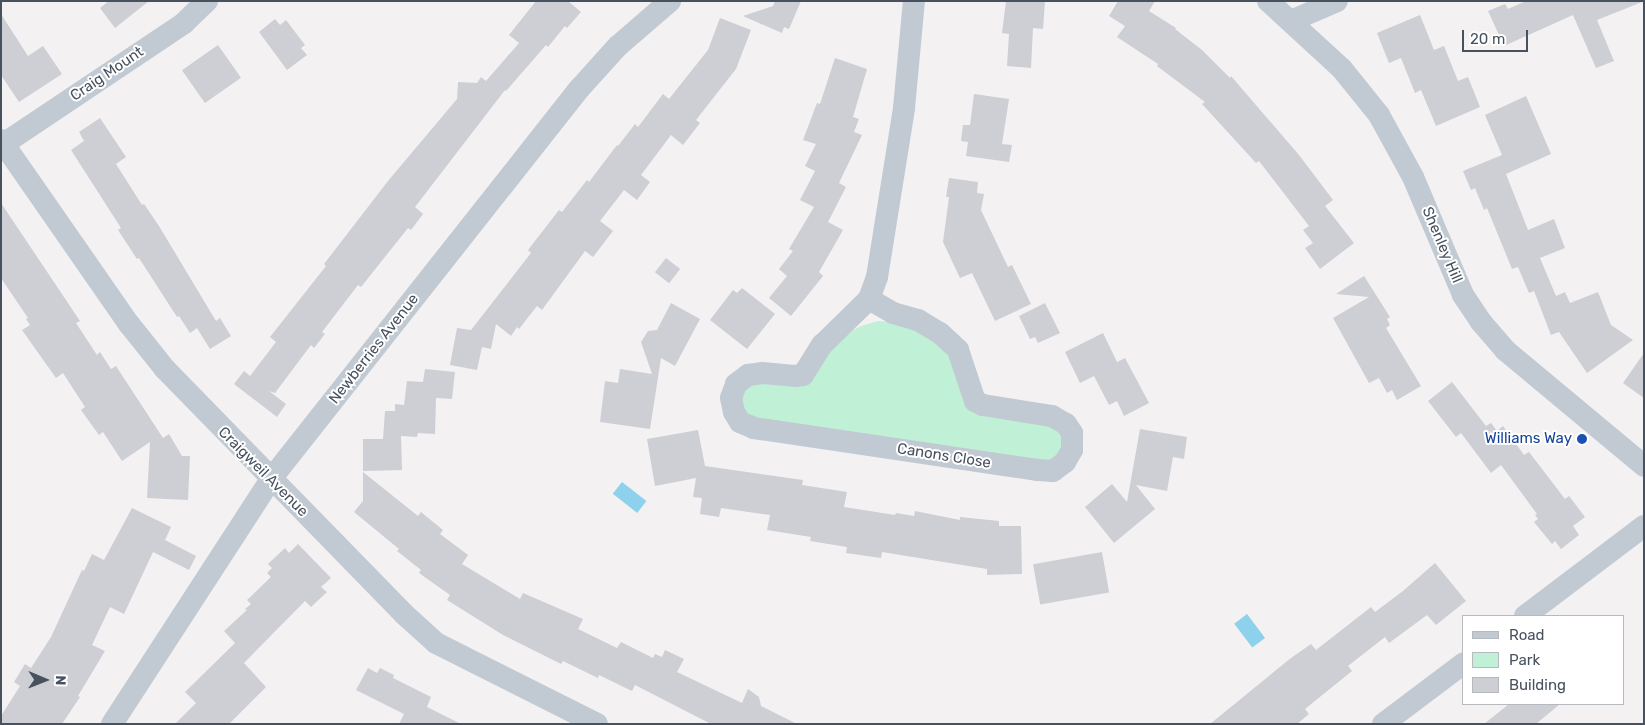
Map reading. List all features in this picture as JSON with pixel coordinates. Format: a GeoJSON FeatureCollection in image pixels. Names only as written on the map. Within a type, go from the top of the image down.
{"type":"FeatureCollection","features":[{"type":"Feature","properties":{"kind":"street","name":"Craig Mount"},"geometry":{"type":"LineString","coordinates":[[3,141],[184,23],[207,1]]}},
{"type":"Feature","properties":{"kind":"street","name":"Newberries Avenue"},"geometry":{"type":"LineString","coordinates":[[112,724],[271,479],[580,88],[618,46],[670,1]]}},
{"type":"Feature","properties":{"kind":"street","name":"Canons Close"},"geometry":{"type":"LineString","coordinates":[[868,299],[893,313],[918,320],[946,338],[958,350],[975,401],[983,405],[1052,416],[1066,424],[1072,434],[1072,450],[1065,462],[1054,471],[1038,470],[754,428],[740,422],[734,412],[731,398],[736,384],[748,374],[803,375],[822,345],[868,299],[877,277],[904,108],[914,1]]}},
{"type":"Feature","properties":{"kind":"street","name":"Shenley Hill"},"geometry":{"type":"LineString","coordinates":[[1268,1],[1342,69],[1379,116],[1413,177],[1463,295],[1481,322],[1505,350],[1644,466]]}},
{"type":"Feature","properties":{"kind":"street"},"geometry":{"type":"LineString","coordinates":[[1291,21],[1337,1]]}},
{"type":"Feature","properties":{"kind":"street","name":"Craigweil Avenue"},"geometry":{"type":"LineString","coordinates":[[3,141],[129,324],[165,369],[404,614],[436,643],[598,724]]}},
{"type":"Feature","properties":{"kind":"street"},"geometry":{"type":"LineString","coordinates":[[1526,615],[1644,526]]}},
{"type":"Feature","properties":{"kind":"street"},"geometry":{"type":"LineString","coordinates":[[1383,724],[1462,665]]}},
{"type":"Feature","properties":{"kind":"green space"},"geometry":{"type":"Polygon","coordinates":[[[878,321],[902,322],[932,337],[952,360],[964,402],[1052,424],[1061,430],[1066,445],[1051,463],[748,418],[739,396],[749,383],[795,384],[841,337],[861,326],[878,321]]]}},
{"type":"Feature","properties":{"kind":"water"},"geometry":{"type":"Polygon","coordinates":[[[622,482],[646,501],[637,513],[613,494],[622,482]]]}},
{"type":"Feature","properties":{"kind":"water"},"geometry":{"type":"Polygon","coordinates":[[[1247,614],[1265,638],[1252,648],[1234,624],[1247,614]]]}},
{"type":"Feature","properties":{"kind":"building"},"geometry":{"type":"Polygon","coordinates":[[[109,1],[149,1],[115,28],[100,8],[109,1]]]}},
{"type":"Feature","properties":{"kind":"building"},"geometry":{"type":"Polygon","coordinates":[[[536,1],[568,1],[581,12],[567,28],[565,26],[548,47],[546,45],[505,90],[415,207],[423,214],[411,230],[408,228],[361,287],[358,285],[322,332],[325,334],[314,348],[311,345],[275,393],[269,391],[286,404],[277,417],[234,384],[244,371],[250,376],[276,342],[270,337],[326,266],[324,264],[388,181],[457,99],[458,82],[477,83],[481,77],[486,81],[519,43],[509,35],[536,1]]]}},
{"type":"Feature","properties":{"kind":"building"},"geometry":{"type":"Polygon","coordinates":[[[775,1],[801,1],[789,29],[784,27],[782,33],[743,16],[773,6],[775,1]]]}},
{"type":"Feature","properties":{"kind":"building"},"geometry":{"type":"Polygon","coordinates":[[[1006,1],[1045,1],[1043,29],[1033,28],[1031,68],[1007,66],[1009,34],[1002,33],[1006,1]]]}},
{"type":"Feature","properties":{"kind":"building"},"geometry":{"type":"Polygon","coordinates":[[[1118,1],[1155,1],[1149,11],[1176,28],[1202,50],[1230,78],[1231,76],[1299,155],[1333,200],[1325,206],[1354,243],[1320,269],[1305,248],[1313,243],[1303,230],[1309,226],[1259,161],[1256,163],[1202,104],[1205,102],[1157,66],[1158,64],[1117,37],[1125,26],[1109,16],[1118,1]]]}},
{"type":"Feature","properties":{"kind":"building"},"geometry":{"type":"Polygon","coordinates":[[[1526,1],[1642,2],[1597,20],[1614,61],[1596,68],[1573,15],[1504,46],[1488,11],[1505,4],[1508,9],[1526,1]]]}},
{"type":"Feature","properties":{"kind":"building"},"geometry":{"type":"Polygon","coordinates":[[[1,14],[28,56],[43,46],[62,74],[19,102],[1,75],[1,14]]]}},
{"type":"Feature","properties":{"kind":"building"},"geometry":{"type":"Polygon","coordinates":[[[1420,15],[1434,50],[1444,46],[1458,81],[1468,77],[1480,107],[1436,126],[1421,90],[1415,93],[1401,58],[1389,63],[1377,33],[1420,15]]]}},
{"type":"Feature","properties":{"kind":"building"},"geometry":{"type":"Polygon","coordinates":[[[720,18],[751,30],[736,69],[696,120],[700,123],[683,145],[671,135],[641,175],[650,182],[637,200],[624,190],[600,221],[613,231],[593,257],[585,251],[542,310],[537,306],[511,336],[496,324],[491,349],[482,347],[477,370],[450,365],[457,328],[471,330],[531,253],[528,250],[559,210],[562,212],[587,180],[589,182],[617,145],[635,124],[638,127],[663,94],[669,99],[708,50],[720,18]]]}},
{"type":"Feature","properties":{"kind":"building"},"geometry":{"type":"Polygon","coordinates":[[[275,19],[280,25],[286,20],[305,45],[301,48],[307,55],[287,70],[259,32],[275,19]]]}},
{"type":"Feature","properties":{"kind":"building"},"geometry":{"type":"Polygon","coordinates":[[[218,45],[241,78],[205,103],[182,70],[218,45]]]}},
{"type":"Feature","properties":{"kind":"building"},"geometry":{"type":"Polygon","coordinates":[[[835,58],[867,69],[853,117],[859,119],[854,132],[862,135],[839,183],[846,187],[828,222],[843,230],[819,272],[823,276],[791,316],[769,298],[787,276],[779,269],[793,251],[789,249],[814,207],[800,200],[815,171],[805,166],[816,144],[803,140],[817,103],[820,104],[835,58]]]}},
{"type":"Feature","properties":{"kind":"building"},"geometry":{"type":"Polygon","coordinates":[[[974,94],[1009,99],[1002,144],[1012,145],[1009,162],[966,156],[968,142],[961,141],[963,125],[970,125],[974,94]]]}},
{"type":"Feature","properties":{"kind":"building"},"geometry":{"type":"Polygon","coordinates":[[[1526,96],[1551,154],[1506,174],[1528,230],[1554,219],[1565,248],[1540,258],[1556,296],[1565,292],[1570,303],[1598,292],[1611,325],[1633,340],[1587,373],[1559,332],[1551,335],[1534,291],[1529,293],[1518,267],[1512,269],[1487,208],[1484,210],[1475,188],[1471,190],[1463,171],[1502,155],[1485,115],[1526,96]]]}},
{"type":"Feature","properties":{"kind":"building"},"geometry":{"type":"Polygon","coordinates":[[[100,118],[126,157],[116,164],[142,205],[144,204],[159,226],[216,321],[220,318],[231,336],[210,349],[197,328],[190,333],[179,316],[177,317],[139,258],[137,259],[118,230],[121,228],[71,150],[84,141],[79,132],[100,118]]]}},
{"type":"Feature","properties":{"kind":"building"},"geometry":{"type":"Polygon","coordinates":[[[949,178],[978,182],[977,193],[984,194],[981,210],[1008,267],[1012,265],[1031,304],[995,321],[972,273],[960,278],[943,242],[949,197],[946,197],[949,178]]]}},
{"type":"Feature","properties":{"kind":"building"},"geometry":{"type":"Polygon","coordinates":[[[1,203],[80,321],[76,323],[97,355],[100,352],[111,369],[116,366],[163,438],[169,434],[182,456],[190,456],[188,500],[147,498],[150,442],[122,461],[103,432],[99,435],[81,410],[85,407],[63,373],[56,378],[22,330],[30,325],[26,319],[28,318],[1,278],[1,203]]]}},
{"type":"Feature","properties":{"kind":"building"},"geometry":{"type":"Polygon","coordinates":[[[666,258],[680,269],[669,283],[655,272],[666,258]]]}},
{"type":"Feature","properties":{"kind":"building"},"geometry":{"type":"Polygon","coordinates":[[[1364,276],[1390,317],[1387,319],[1390,325],[1386,328],[1421,386],[1397,400],[1392,390],[1387,393],[1379,378],[1369,383],[1333,318],[1369,297],[1336,294],[1364,276]]]}},
{"type":"Feature","properties":{"kind":"building"},"geometry":{"type":"Polygon","coordinates":[[[742,288],[775,314],[747,349],[710,320],[733,290],[737,293],[742,288]]]}},
{"type":"Feature","properties":{"kind":"building"},"geometry":{"type":"Polygon","coordinates":[[[671,303],[700,319],[675,366],[661,358],[650,429],[600,422],[605,381],[618,383],[620,369],[652,374],[641,342],[648,331],[657,330],[671,303]]]}},
{"type":"Feature","properties":{"kind":"building"},"geometry":{"type":"Polygon","coordinates":[[[1045,303],[1060,333],[1038,343],[1035,337],[1030,339],[1019,316],[1045,303]]]}},
{"type":"Feature","properties":{"kind":"building"},"geometry":{"type":"Polygon","coordinates":[[[1103,333],[1117,362],[1125,358],[1149,403],[1124,416],[1117,401],[1109,405],[1094,376],[1080,383],[1065,352],[1103,333]]]}},
{"type":"Feature","properties":{"kind":"building"},"geometry":{"type":"Polygon","coordinates":[[[1644,353],[1644,398],[1623,383],[1644,353]]]}},
{"type":"Feature","properties":{"kind":"building"},"geometry":{"type":"Polygon","coordinates":[[[425,369],[455,372],[452,399],[436,398],[435,434],[418,433],[417,437],[401,436],[402,470],[363,471],[363,439],[383,439],[385,411],[395,411],[395,404],[404,405],[407,381],[423,382],[425,369]]]}},
{"type":"Feature","properties":{"kind":"building"},"geometry":{"type":"Polygon","coordinates":[[[1452,382],[1486,426],[1491,423],[1497,431],[1503,426],[1524,455],[1529,452],[1565,499],[1569,496],[1585,517],[1573,526],[1579,535],[1561,549],[1555,541],[1552,544],[1534,522],[1538,519],[1535,515],[1537,514],[1501,465],[1491,473],[1461,433],[1456,437],[1428,401],[1452,382]]]}},
{"type":"Feature","properties":{"kind":"building"},"geometry":{"type":"Polygon","coordinates":[[[1140,429],[1187,437],[1184,459],[1173,457],[1167,491],[1136,485],[1155,509],[1114,543],[1085,507],[1112,484],[1127,502],[1140,429]]]}},
{"type":"Feature","properties":{"kind":"building"},"geometry":{"type":"Polygon","coordinates":[[[698,430],[705,466],[803,480],[802,485],[847,492],[844,507],[895,515],[896,513],[914,516],[915,511],[960,520],[960,517],[999,521],[999,526],[1021,526],[1022,574],[987,575],[987,569],[882,552],[881,558],[846,553],[847,547],[810,541],[811,537],[767,530],[770,515],[721,508],[719,517],[700,514],[702,498],[693,497],[696,478],[655,486],[647,439],[698,430]]]}},
{"type":"Feature","properties":{"kind":"building"},"geometry":{"type":"Polygon","coordinates":[[[363,472],[418,516],[421,512],[443,530],[440,534],[468,555],[462,564],[520,599],[523,593],[583,619],[578,629],[617,648],[621,642],[653,658],[655,654],[662,657],[665,650],[684,659],[677,672],[742,703],[748,689],[759,697],[761,706],[797,724],[711,724],[635,685],[632,691],[599,675],[598,678],[563,661],[561,664],[503,635],[447,600],[450,595],[419,573],[421,570],[397,551],[399,549],[354,512],[363,501],[363,472]]]}},
{"type":"Feature","properties":{"kind":"building"},"geometry":{"type":"Polygon","coordinates":[[[132,508],[171,527],[165,540],[196,556],[189,570],[153,552],[124,614],[110,607],[92,645],[105,651],[78,696],[80,697],[62,724],[1,724],[1,716],[20,686],[14,682],[25,664],[31,668],[51,637],[82,570],[84,571],[92,554],[104,560],[132,508]]]}},
{"type":"Feature","properties":{"kind":"building"},"geometry":{"type":"Polygon","coordinates":[[[298,544],[331,578],[321,587],[327,592],[311,607],[305,601],[244,663],[266,687],[229,724],[175,724],[196,703],[185,692],[235,643],[224,631],[247,610],[245,609],[251,604],[247,600],[271,577],[267,573],[272,568],[268,564],[285,548],[289,553],[298,544]]]}},
{"type":"Feature","properties":{"kind":"building"},"geometry":{"type":"Polygon","coordinates":[[[1102,552],[1109,592],[1040,605],[1033,564],[1102,552]]]}},
{"type":"Feature","properties":{"kind":"building"},"geometry":{"type":"Polygon","coordinates":[[[1435,563],[1466,601],[1436,625],[1427,615],[1389,643],[1385,637],[1348,666],[1352,671],[1305,709],[1309,714],[1297,724],[1210,724],[1291,658],[1311,644],[1316,650],[1371,607],[1375,612],[1435,563]]]}},
{"type":"Feature","properties":{"kind":"building"},"geometry":{"type":"Polygon","coordinates":[[[368,668],[377,673],[380,668],[394,675],[393,678],[431,697],[427,707],[461,724],[399,724],[404,714],[356,690],[368,668]]]}},
{"type":"Feature","properties":{"kind":"building"},"geometry":{"type":"Polygon","coordinates":[[[1508,705],[1559,705],[1536,724],[1484,724],[1508,705]]]}},
{"type":"Feature","properties":{"kind":"place","name":"Williams Way"},"geometry":{"type":"Point","coordinates":[1582,439]}}]}
